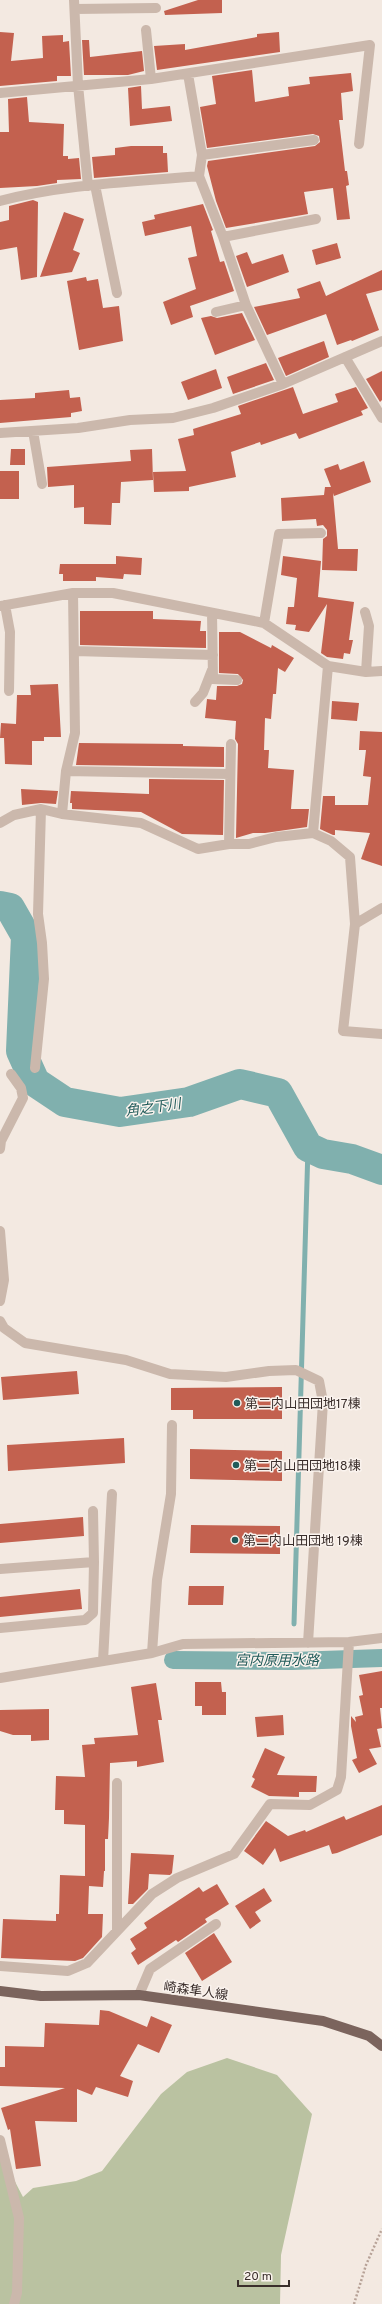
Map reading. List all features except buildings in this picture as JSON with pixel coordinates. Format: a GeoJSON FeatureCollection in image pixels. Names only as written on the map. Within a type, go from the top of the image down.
{"type":"FeatureCollection","features":[{"type":"Feature","properties":{"kind":"main road","name":"崎森隼人線"},"geometry":{"type":"LineString","coordinates":[[0,1991],[41,1996],[139,1995],[323,2021],[369,2036],[382,2046]]}},
{"type":"Feature","properties":{"kind":"street"},"geometry":{"type":"LineString","coordinates":[[117,293],[92,186],[78,86],[75,4],[156,8]]}},
{"type":"Feature","properties":{"kind":"street"},"geometry":{"type":"LineString","coordinates":[[146,30],[151,79]]}},
{"type":"Feature","properties":{"kind":"street"},"geometry":{"type":"LineString","coordinates":[[0,93],[151,79],[370,44],[359,144]]}},
{"type":"Feature","properties":{"kind":"street"},"geometry":{"type":"LineString","coordinates":[[188,74],[202,155],[199,176],[223,237],[246,304],[283,384]]}},
{"type":"Feature","properties":{"kind":"street"},"geometry":{"type":"LineString","coordinates":[[202,155],[314,140]]}},
{"type":"Feature","properties":{"kind":"street"},"geometry":{"type":"LineString","coordinates":[[0,201],[22,195],[92,186],[199,176]]}},
{"type":"Feature","properties":{"kind":"street"},"geometry":{"type":"LineString","coordinates":[[223,237],[316,219]]}},
{"type":"Feature","properties":{"kind":"street"},"geometry":{"type":"LineString","coordinates":[[216,312],[246,304]]}},
{"type":"Feature","properties":{"kind":"street"},"geometry":{"type":"LineString","coordinates":[[0,433],[78,428],[130,420],[174,418],[214,408],[283,384],[382,340]]}},
{"type":"Feature","properties":{"kind":"street"},"geometry":{"type":"LineString","coordinates":[[345,357],[382,418]]}},
{"type":"Feature","properties":{"kind":"street"},"geometry":{"type":"LineString","coordinates":[[33,431],[42,484]]}},
{"type":"Feature","properties":{"kind":"street"},"geometry":{"type":"LineString","coordinates":[[264,623],[279,534],[321,533]]}},
{"type":"Feature","properties":{"kind":"street"},"geometry":{"type":"LineString","coordinates":[[62,814],[66,771],[75,733],[73,593]]}},
{"type":"Feature","properties":{"kind":"street"},"geometry":{"type":"LineString","coordinates":[[9,691],[10,632],[3,605],[73,593],[113,593],[264,623],[328,666],[366,672],[382,671]]}},
{"type":"Feature","properties":{"kind":"street"},"geometry":{"type":"LineString","coordinates":[[365,612],[369,626],[366,672]]}},
{"type":"Feature","properties":{"kind":"street"},"geometry":{"type":"LineString","coordinates":[[212,613],[214,655],[213,679],[236,680]]}},
{"type":"Feature","properties":{"kind":"street"},"geometry":{"type":"LineString","coordinates":[[75,651],[214,655]]}},
{"type":"Feature","properties":{"kind":"street"},"geometry":{"type":"LineString","coordinates":[[312,833],[328,666]]}},
{"type":"Feature","properties":{"kind":"street"},"geometry":{"type":"LineString","coordinates":[[195,702],[203,693],[213,667]]}},
{"type":"Feature","properties":{"kind":"street"},"geometry":{"type":"LineString","coordinates":[[229,844],[231,744]]}},
{"type":"Feature","properties":{"kind":"street"},"geometry":{"type":"LineString","coordinates":[[66,771],[230,774]]}},
{"type":"Feature","properties":{"kind":"street"},"geometry":{"type":"LineString","coordinates":[[35,1068],[44,979],[42,943],[38,914],[41,809]]}},
{"type":"Feature","properties":{"kind":"street"},"geometry":{"type":"LineString","coordinates":[[0,823],[14,815],[41,809],[62,814],[141,822],[198,849],[229,844],[249,844],[276,837],[312,833],[331,841],[350,856],[355,924],[343,1031],[382,1034]]}},
{"type":"Feature","properties":{"kind":"street"},"geometry":{"type":"LineString","coordinates":[[355,924],[382,908]]}},
{"type":"Feature","properties":{"kind":"street"},"geometry":{"type":"LineString","coordinates":[[0,1149],[1,1141],[22,1098],[20,1088],[11,1074]]}},
{"type":"Feature","properties":{"kind":"street"},"geometry":{"type":"LineString","coordinates":[[0,1231],[4,1280],[0,1300]]}},
{"type":"Feature","properties":{"kind":"street"},"geometry":{"type":"LineString","coordinates":[[0,1321],[4,1328],[25,1343],[126,1360],[170,1374],[226,1377],[269,1371],[296,1370],[319,1381],[323,1402],[308,1642]]}},
{"type":"Feature","properties":{"kind":"street"},"geometry":{"type":"LineString","coordinates":[[152,1653],[157,1580],[171,1494],[172,1425]]}},
{"type":"Feature","properties":{"kind":"street"},"geometry":{"type":"LineString","coordinates":[[103,1661],[112,1494]]}},
{"type":"Feature","properties":{"kind":"street"},"geometry":{"type":"LineString","coordinates":[[0,1628],[85,1620],[93,1613],[93,1511]]}},
{"type":"Feature","properties":{"kind":"street"},"geometry":{"type":"LineString","coordinates":[[0,1569],[94,1562]]}},
{"type":"Feature","properties":{"kind":"street"},"geometry":{"type":"LineString","coordinates":[[0,1678],[152,1653],[183,1644],[308,1642],[349,1646],[382,1638]]}},
{"type":"Feature","properties":{"kind":"street"},"geometry":{"type":"LineString","coordinates":[[0,1966],[68,1971],[87,1963],[152,1894],[177,1878],[234,1854],[270,1804],[310,1805],[337,1790],[341,1777],[349,1646]]}},
{"type":"Feature","properties":{"kind":"street"},"geometry":{"type":"LineString","coordinates":[[117,1783],[117,1930]]}},
{"type":"Feature","properties":{"kind":"street"},"geometry":{"type":"LineString","coordinates":[[139,1995],[150,1969],[216,1924]]}},
{"type":"Feature","properties":{"kind":"street"},"geometry":{"type":"LineString","coordinates":[[0,2140],[18,2218],[17,2293],[14,2304]]}},
{"type":"Feature","properties":{"kind":"path"},"geometry":{"type":"LineString","coordinates":[[354,2304],[366,2265],[382,2229]]}},
{"type":"Feature","properties":{"kind":"green space"},"geometry":{"type":"Polygon","coordinates":[[[227,2058],[277,2075],[312,2114],[281,2255],[280,2304],[0,2304],[0,2153],[23,2197],[33,2188],[76,2181],[102,2171],[161,2094],[187,2072],[227,2058]]]}},
{"type":"Feature","properties":{"kind":"waterway","name":"角之下川"},"geometry":{"type":"LineString","coordinates":[[0,906],[10,908],[26,936],[21,1051],[35,1082],[65,1102],[120,1112],[189,1102],[240,1084],[278,1093],[308,1147],[323,1154],[352,1159],[382,1170]]}},
{"type":"Feature","properties":{"kind":"waterway"},"geometry":{"type":"LineString","coordinates":[[294,1624],[308,1147]]}},
{"type":"Feature","properties":{"kind":"waterway","name":"宮内原用水路"},"geometry":{"type":"LineString","coordinates":[[292,1656],[292,1661]]}},
{"type":"Feature","properties":{"kind":"waterway","name":"宮内原用水路"},"geometry":{"type":"LineString","coordinates":[[173,1660],[292,1661],[382,1658]]}},
{"type":"Feature","properties":{"kind":"place","name":"第二内山田団地17棟"},"geometry":{"type":"Point","coordinates":[237,1403]}},
{"type":"Feature","properties":{"kind":"place","name":"第二内山田団地18棟"},"geometry":{"type":"Point","coordinates":[236,1465]}},
{"type":"Feature","properties":{"kind":"place","name":"第二内山田団地 19棟"},"geometry":{"type":"Point","coordinates":[235,1540]}}]}
